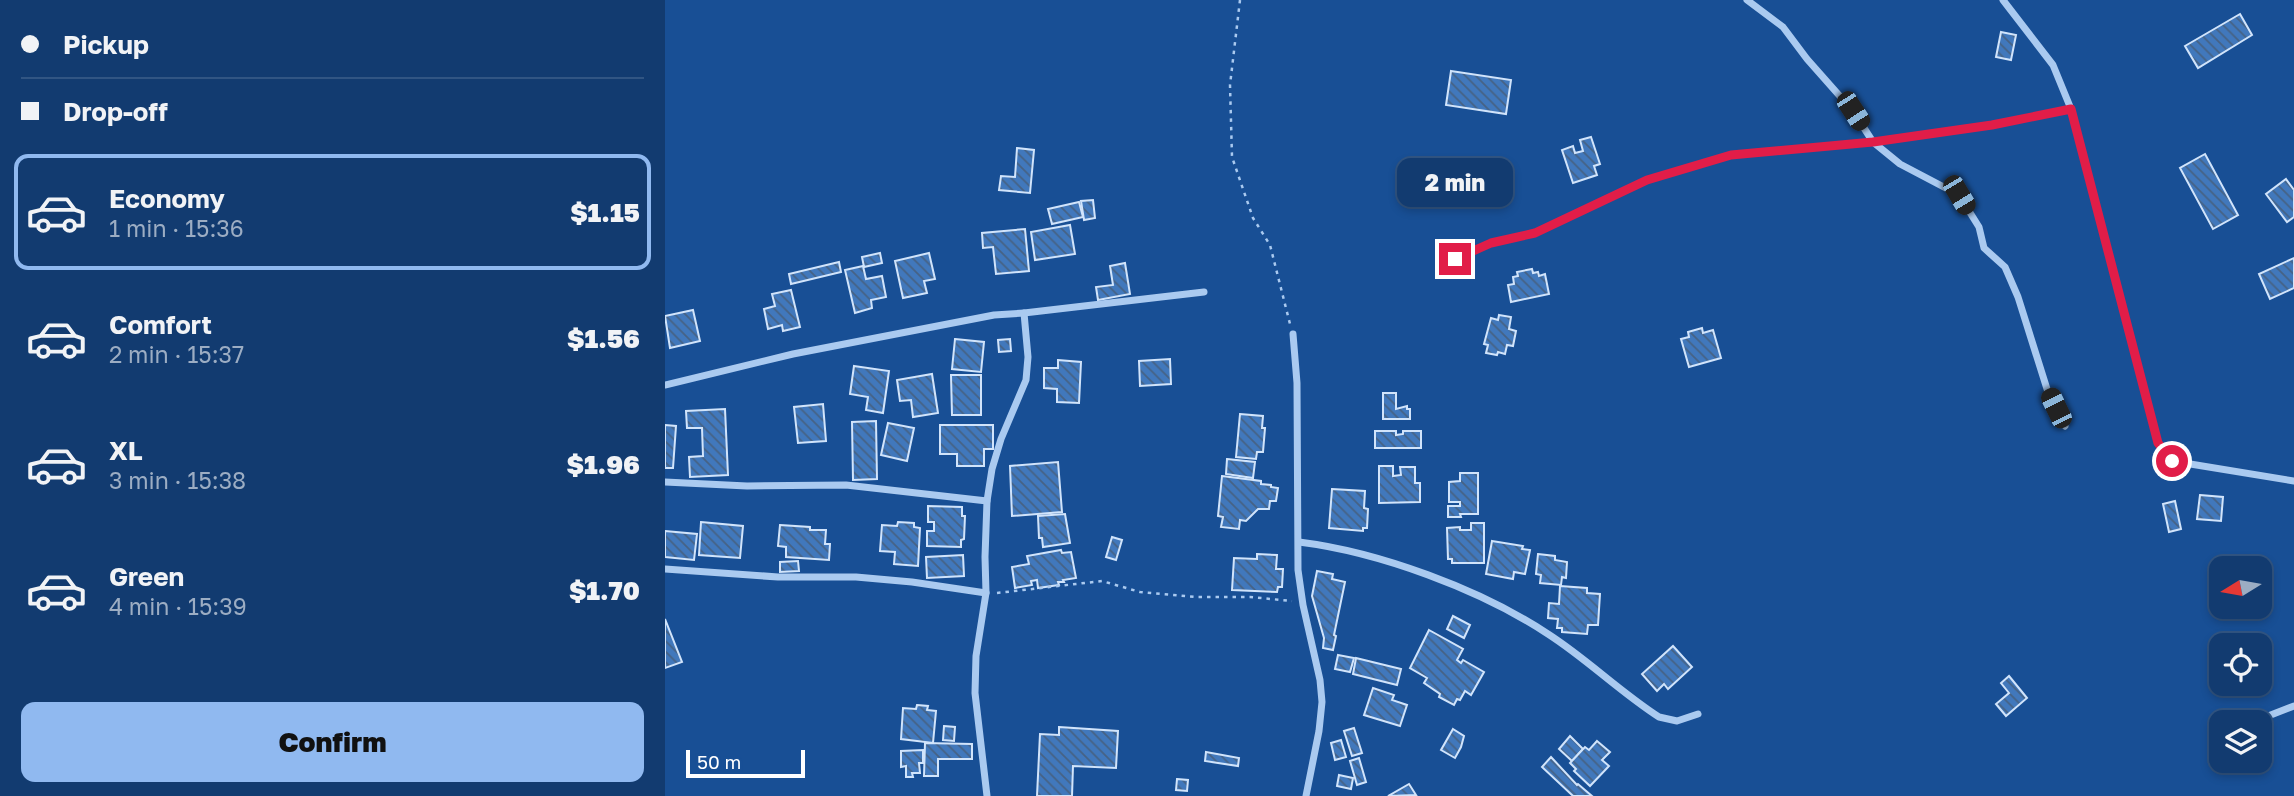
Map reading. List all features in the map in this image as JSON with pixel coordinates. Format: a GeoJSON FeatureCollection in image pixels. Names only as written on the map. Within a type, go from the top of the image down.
{"type":"FeatureCollection","features":[{"type":"Feature","properties":{"kind":"street"},"geometry":{"type":"LineString","coordinates":[[1747,0],[1783,27],[1853,111],[1873,142],[1900,164],[1959,195],[1979,227],[1984,248],[2005,267],[2018,297],[2047,389],[2065,426]]}},
{"type":"Feature","properties":{"kind":"street"},"geometry":{"type":"LineString","coordinates":[[2003,0],[2053,65],[2071,109],[2158,443],[2172,461],[2294,481]]}},
{"type":"Feature","properties":{"kind":"street"},"geometry":{"type":"LineString","coordinates":[[1455,259],[1491,243],[1535,233],[1647,180],[1731,155],[1873,142],[1992,125],[2071,109]]}},
{"type":"Feature","properties":{"kind":"street"},"geometry":{"type":"LineString","coordinates":[[665,385],[793,354],[994,315],[1204,292]]}},
{"type":"Feature","properties":{"kind":"street"},"geometry":{"type":"LineString","coordinates":[[987,796],[975,693],[976,656],[986,593],[987,501],[992,469],[1001,439],[1026,380],[1028,357],[1024,313]]}},
{"type":"Feature","properties":{"kind":"street"},"geometry":{"type":"LineString","coordinates":[[1293,334],[1297,383],[1299,570],[1322,702],[1306,796]]}},
{"type":"Feature","properties":{"kind":"street"},"geometry":{"type":"LineString","coordinates":[[665,482],[747,486],[846,485],[987,501]]}},
{"type":"Feature","properties":{"kind":"street"},"geometry":{"type":"LineString","coordinates":[[1299,542],[1353,551],[1462,589],[1549,634],[1659,717],[1677,721],[1698,714]]}},
{"type":"Feature","properties":{"kind":"street"},"geometry":{"type":"LineString","coordinates":[[665,569],[778,577],[856,577],[986,593]]}},
{"type":"Feature","properties":{"kind":"street"},"geometry":{"type":"LineString","coordinates":[[2272,715],[2294,706]]}},
{"type":"Feature","properties":{"kind":"path"},"geometry":{"type":"LineString","coordinates":[[1240,0],[1230,85],[1232,158],[1252,218],[1270,245],[1293,334]]}},
{"type":"Feature","properties":{"kind":"path"},"geometry":{"type":"LineString","coordinates":[[986,593],[1018,592],[1103,580],[1140,592],[1289,600],[1303,605]]}},
{"type":"Feature","properties":{"kind":"building"},"geometry":{"type":"Polygon","coordinates":[[[2240,14],[2252,35],[2198,68],[2185,46],[2240,14]]]}},
{"type":"Feature","properties":{"kind":"building"},"geometry":{"type":"Polygon","coordinates":[[[2001,32],[2016,35],[2011,60],[1996,57],[2001,32]]]}},
{"type":"Feature","properties":{"kind":"building"},"geometry":{"type":"Polygon","coordinates":[[[1451,71],[1511,80],[1506,114],[1446,105],[1451,71]]]}},
{"type":"Feature","properties":{"kind":"building"},"geometry":{"type":"Polygon","coordinates":[[[1591,137],[1600,164],[1594,166],[1597,175],[1573,183],[1562,150],[1573,146],[1575,153],[1583,151],[1580,140],[1591,137]]]}},
{"type":"Feature","properties":{"kind":"building"},"geometry":{"type":"Polygon","coordinates":[[[1017,148],[1034,150],[1030,193],[999,190],[1001,176],[1015,177],[1017,148]]]}},
{"type":"Feature","properties":{"kind":"building"},"geometry":{"type":"Polygon","coordinates":[[[2205,154],[2238,215],[2213,229],[2180,168],[2205,154]]]}},
{"type":"Feature","properties":{"kind":"building"},"geometry":{"type":"Polygon","coordinates":[[[2286,179],[2294,190],[2294,217],[2287,222],[2266,194],[2286,179]]]}},
{"type":"Feature","properties":{"kind":"building"},"geometry":{"type":"Polygon","coordinates":[[[1093,200],[1095,218],[1084,220],[1081,201],[1093,200]]]}},
{"type":"Feature","properties":{"kind":"building"},"geometry":{"type":"Polygon","coordinates":[[[1079,202],[1083,217],[1052,224],[1048,209],[1079,202]]]}},
{"type":"Feature","properties":{"kind":"building"},"geometry":{"type":"Polygon","coordinates":[[[1070,225],[1075,254],[1035,260],[1031,232],[1070,225]]]}},
{"type":"Feature","properties":{"kind":"building"},"geometry":{"type":"Polygon","coordinates":[[[1025,229],[1029,271],[996,274],[993,247],[983,248],[982,233],[1025,229]]]}},
{"type":"Feature","properties":{"kind":"building"},"geometry":{"type":"Polygon","coordinates":[[[880,253],[882,263],[864,267],[862,257],[880,253]]]}},
{"type":"Feature","properties":{"kind":"building"},"geometry":{"type":"Polygon","coordinates":[[[929,253],[935,279],[924,281],[927,293],[903,298],[895,261],[929,253]]]}},
{"type":"Feature","properties":{"kind":"building"},"geometry":{"type":"Polygon","coordinates":[[[2294,258],[2294,288],[2270,299],[2259,274],[2294,258]]]}},
{"type":"Feature","properties":{"kind":"building"},"geometry":{"type":"Polygon","coordinates":[[[839,262],[841,272],[791,284],[789,274],[839,262]]]}},
{"type":"Feature","properties":{"kind":"building"},"geometry":{"type":"Polygon","coordinates":[[[1125,263],[1130,294],[1098,300],[1096,287],[1113,285],[1110,266],[1125,263]]]}},
{"type":"Feature","properties":{"kind":"building"},"geometry":{"type":"Polygon","coordinates":[[[863,266],[866,279],[882,276],[886,297],[871,300],[872,308],[855,313],[845,270],[863,266]]]}},
{"type":"Feature","properties":{"kind":"building"},"geometry":{"type":"Polygon","coordinates":[[[1532,269],[1533,273],[1538,272],[1539,276],[1545,274],[1549,294],[1511,302],[1508,285],[1514,284],[1513,277],[1518,276],[1517,272],[1532,269]]]}},
{"type":"Feature","properties":{"kind":"building"},"geometry":{"type":"Polygon","coordinates":[[[791,290],[800,327],[783,331],[782,325],[768,329],[764,309],[775,306],[772,294],[791,290]]]}},
{"type":"Feature","properties":{"kind":"building"},"geometry":{"type":"Polygon","coordinates":[[[693,310],[700,341],[670,348],[665,316],[693,310]]]}},
{"type":"Feature","properties":{"kind":"building"},"geometry":{"type":"Polygon","coordinates":[[[1499,315],[1511,317],[1509,329],[1516,331],[1513,346],[1507,345],[1505,354],[1486,353],[1488,345],[1484,344],[1491,318],[1498,320],[1499,315]]]}},
{"type":"Feature","properties":{"kind":"building"},"geometry":{"type":"Polygon","coordinates":[[[1702,328],[1703,333],[1713,330],[1721,358],[1689,367],[1681,339],[1689,337],[1688,332],[1702,328]]]}},
{"type":"Feature","properties":{"kind":"building"},"geometry":{"type":"Polygon","coordinates":[[[955,339],[984,342],[981,372],[952,369],[955,339]]]}},
{"type":"Feature","properties":{"kind":"building"},"geometry":{"type":"Polygon","coordinates":[[[1010,339],[1011,351],[999,352],[998,340],[1010,339]]]}},
{"type":"Feature","properties":{"kind":"building"},"geometry":{"type":"Polygon","coordinates":[[[1170,359],[1171,384],[1140,386],[1139,361],[1170,359]]]}},
{"type":"Feature","properties":{"kind":"building"},"geometry":{"type":"Polygon","coordinates":[[[1058,360],[1081,362],[1079,403],[1057,402],[1057,389],[1044,388],[1044,368],[1058,368],[1058,360]]]}},
{"type":"Feature","properties":{"kind":"building"},"geometry":{"type":"Polygon","coordinates":[[[854,366],[889,371],[883,413],[866,410],[868,397],[850,394],[854,366]]]}},
{"type":"Feature","properties":{"kind":"building"},"geometry":{"type":"Polygon","coordinates":[[[932,374],[938,413],[913,417],[911,400],[900,401],[897,380],[932,374]]]}},
{"type":"Feature","properties":{"kind":"building"},"geometry":{"type":"Polygon","coordinates":[[[951,375],[981,375],[981,415],[952,415],[951,375]]]}},
{"type":"Feature","properties":{"kind":"building"},"geometry":{"type":"Polygon","coordinates":[[[1383,393],[1396,393],[1396,409],[1407,406],[1407,409],[1410,409],[1410,419],[1383,419],[1383,393]]]}},
{"type":"Feature","properties":{"kind":"building"},"geometry":{"type":"Polygon","coordinates":[[[823,404],[826,441],[798,443],[794,407],[823,404]]]}},
{"type":"Feature","properties":{"kind":"building"},"geometry":{"type":"Polygon","coordinates":[[[725,409],[728,475],[690,477],[689,457],[703,456],[702,428],[687,428],[686,411],[725,409]]]}},
{"type":"Feature","properties":{"kind":"building"},"geometry":{"type":"Polygon","coordinates":[[[1240,414],[1263,416],[1263,452],[1257,452],[1256,459],[1236,457],[1240,414]]]}},
{"type":"Feature","properties":{"kind":"building"},"geometry":{"type":"Polygon","coordinates":[[[876,421],[877,479],[853,480],[852,422],[876,421]]]}},
{"type":"Feature","properties":{"kind":"building"},"geometry":{"type":"Polygon","coordinates":[[[888,423],[914,428],[907,461],[881,455],[888,423]]]}},
{"type":"Feature","properties":{"kind":"building"},"geometry":{"type":"Polygon","coordinates":[[[665,425],[676,426],[673,468],[665,468],[665,425]]]}},
{"type":"Feature","properties":{"kind":"building"},"geometry":{"type":"Polygon","coordinates":[[[940,425],[993,425],[993,449],[984,449],[984,466],[957,466],[957,454],[940,454],[940,425]]]}},
{"type":"Feature","properties":{"kind":"building"},"geometry":{"type":"Polygon","coordinates":[[[1375,431],[1396,431],[1396,435],[1403,434],[1403,431],[1421,431],[1421,448],[1375,448],[1375,431]]]}},
{"type":"Feature","properties":{"kind":"building"},"geometry":{"type":"Polygon","coordinates":[[[1227,459],[1255,462],[1253,478],[1226,474],[1227,459]]]}},
{"type":"Feature","properties":{"kind":"building"},"geometry":{"type":"Polygon","coordinates":[[[1058,462],[1062,512],[1012,516],[1010,466],[1058,462]]]}},
{"type":"Feature","properties":{"kind":"building"},"geometry":{"type":"Polygon","coordinates":[[[1379,466],[1393,466],[1393,476],[1401,475],[1400,467],[1415,467],[1415,483],[1420,483],[1420,502],[1379,503],[1379,466]]]}},
{"type":"Feature","properties":{"kind":"building"},"geometry":{"type":"Polygon","coordinates":[[[1460,473],[1478,473],[1478,514],[1448,517],[1448,506],[1460,506],[1460,502],[1449,502],[1449,482],[1460,481],[1460,473]]]}},
{"type":"Feature","properties":{"kind":"building"},"geometry":{"type":"Polygon","coordinates":[[[1222,476],[1261,481],[1261,484],[1278,488],[1276,501],[1270,501],[1269,509],[1258,509],[1246,521],[1240,520],[1239,529],[1221,527],[1223,517],[1218,516],[1222,476]]]}},
{"type":"Feature","properties":{"kind":"building"},"geometry":{"type":"Polygon","coordinates":[[[1332,489],[1365,491],[1367,528],[1363,528],[1363,531],[1329,528],[1332,489]]]}},
{"type":"Feature","properties":{"kind":"building"},"geometry":{"type":"Polygon","coordinates":[[[2200,495],[2223,497],[2221,521],[2197,519],[2200,495]]]}},
{"type":"Feature","properties":{"kind":"building"},"geometry":{"type":"Polygon","coordinates":[[[2175,501],[2181,529],[2169,532],[2163,504],[2175,501]]]}},
{"type":"Feature","properties":{"kind":"building"},"geometry":{"type":"Polygon","coordinates":[[[928,506],[962,507],[962,516],[965,516],[961,547],[927,546],[927,531],[934,531],[934,522],[928,522],[928,506]]]}},
{"type":"Feature","properties":{"kind":"building"},"geometry":{"type":"Polygon","coordinates":[[[1065,514],[1070,543],[1043,547],[1042,538],[1039,538],[1038,516],[1065,514]]]}},
{"type":"Feature","properties":{"kind":"building"},"geometry":{"type":"Polygon","coordinates":[[[701,522],[743,526],[740,558],[699,555],[701,522]]]}},
{"type":"Feature","properties":{"kind":"building"},"geometry":{"type":"Polygon","coordinates":[[[898,522],[914,523],[914,527],[920,528],[918,566],[894,564],[895,552],[880,551],[882,525],[897,526],[898,522]]]}},
{"type":"Feature","properties":{"kind":"building"},"geometry":{"type":"Polygon","coordinates":[[[1471,523],[1484,523],[1484,563],[1452,563],[1452,559],[1448,559],[1447,528],[1471,530],[1471,523]]]}},
{"type":"Feature","properties":{"kind":"building"},"geometry":{"type":"Polygon","coordinates":[[[780,525],[826,530],[825,544],[830,544],[829,560],[786,557],[786,547],[778,546],[780,525]]]}},
{"type":"Feature","properties":{"kind":"building"},"geometry":{"type":"Polygon","coordinates":[[[665,531],[697,534],[694,560],[665,557],[665,531]]]}},
{"type":"Feature","properties":{"kind":"building"},"geometry":{"type":"Polygon","coordinates":[[[1112,537],[1122,540],[1116,560],[1106,557],[1112,537]]]}},
{"type":"Feature","properties":{"kind":"building"},"geometry":{"type":"Polygon","coordinates":[[[1492,541],[1523,546],[1522,549],[1530,550],[1525,574],[1514,572],[1513,579],[1486,574],[1492,541]]]}},
{"type":"Feature","properties":{"kind":"building"},"geometry":{"type":"Polygon","coordinates":[[[1061,550],[1062,553],[1071,552],[1076,578],[1058,582],[1059,585],[1038,588],[1037,580],[1031,581],[1032,585],[1015,588],[1012,567],[1029,564],[1027,556],[1061,550]]]}},
{"type":"Feature","properties":{"kind":"building"},"geometry":{"type":"Polygon","coordinates":[[[1257,554],[1277,555],[1276,569],[1283,569],[1282,587],[1278,587],[1277,592],[1232,590],[1234,558],[1257,559],[1257,554]]]}},
{"type":"Feature","properties":{"kind":"building"},"geometry":{"type":"Polygon","coordinates":[[[1538,554],[1555,556],[1555,560],[1567,562],[1566,578],[1562,577],[1561,585],[1540,583],[1541,575],[1536,574],[1538,554]]]}},
{"type":"Feature","properties":{"kind":"building"},"geometry":{"type":"Polygon","coordinates":[[[963,555],[964,576],[927,578],[926,557],[963,555]]]}},
{"type":"Feature","properties":{"kind":"building"},"geometry":{"type":"Polygon","coordinates":[[[798,561],[799,571],[780,572],[780,562],[798,561]]]}},
{"type":"Feature","properties":{"kind":"building"},"geometry":{"type":"Polygon","coordinates":[[[1317,571],[1333,574],[1332,579],[1345,582],[1333,650],[1323,648],[1324,638],[1312,596],[1317,571]]]}},
{"type":"Feature","properties":{"kind":"building"},"geometry":{"type":"Polygon","coordinates":[[[1560,586],[1587,588],[1587,593],[1600,594],[1598,625],[1588,625],[1587,634],[1562,632],[1562,628],[1557,628],[1558,619],[1548,618],[1549,603],[1559,604],[1560,586]]]}},
{"type":"Feature","properties":{"kind":"building"},"geometry":{"type":"Polygon","coordinates":[[[1453,616],[1470,625],[1464,638],[1447,629],[1453,616]]]}},
{"type":"Feature","properties":{"kind":"building"},"geometry":{"type":"Polygon","coordinates":[[[665,619],[682,662],[665,668],[665,619]]]}},
{"type":"Feature","properties":{"kind":"building"},"geometry":{"type":"Polygon","coordinates":[[[1429,630],[1463,649],[1457,660],[1461,663],[1463,660],[1484,672],[1471,695],[1465,691],[1454,705],[1439,697],[1440,694],[1424,683],[1427,678],[1410,668],[1429,630]]]}},
{"type":"Feature","properties":{"kind":"building"},"geometry":{"type":"Polygon","coordinates":[[[1673,646],[1692,667],[1668,689],[1664,684],[1657,691],[1642,674],[1673,646]]]}},
{"type":"Feature","properties":{"kind":"building"},"geometry":{"type":"Polygon","coordinates":[[[1338,655],[1354,658],[1350,672],[1335,669],[1338,655]]]}},
{"type":"Feature","properties":{"kind":"building"},"geometry":{"type":"Polygon","coordinates":[[[1356,658],[1401,669],[1397,685],[1353,674],[1356,658]]]}},
{"type":"Feature","properties":{"kind":"building"},"geometry":{"type":"Polygon","coordinates":[[[2009,676],[2027,698],[2006,716],[1996,704],[2009,693],[2001,683],[2009,676]]]}},
{"type":"Feature","properties":{"kind":"building"},"geometry":{"type":"Polygon","coordinates":[[[1373,688],[1394,695],[1392,700],[1407,705],[1400,726],[1364,715],[1373,688]]]}},
{"type":"Feature","properties":{"kind":"building"},"geometry":{"type":"Polygon","coordinates":[[[917,705],[928,706],[927,710],[936,711],[933,743],[901,739],[903,708],[916,709],[917,705]]]}},
{"type":"Feature","properties":{"kind":"building"},"geometry":{"type":"Polygon","coordinates":[[[944,726],[955,727],[954,741],[943,740],[944,726]]]}},
{"type":"Feature","properties":{"kind":"building"},"geometry":{"type":"Polygon","coordinates":[[[1059,727],[1118,731],[1116,768],[1073,766],[1072,796],[1037,796],[1040,734],[1059,735],[1059,727]]]}},
{"type":"Feature","properties":{"kind":"building"},"geometry":{"type":"Polygon","coordinates":[[[1354,728],[1362,753],[1352,756],[1344,731],[1354,728]]]}},
{"type":"Feature","properties":{"kind":"building"},"geometry":{"type":"Polygon","coordinates":[[[1453,729],[1464,736],[1455,758],[1441,750],[1453,729]]]}},
{"type":"Feature","properties":{"kind":"building"},"geometry":{"type":"Polygon","coordinates":[[[1570,736],[1583,749],[1572,761],[1559,749],[1570,736]]]}},
{"type":"Feature","properties":{"kind":"building"},"geometry":{"type":"Polygon","coordinates":[[[1341,740],[1346,757],[1335,760],[1331,743],[1341,740]]]}},
{"type":"Feature","properties":{"kind":"building"},"geometry":{"type":"Polygon","coordinates":[[[1597,741],[1610,752],[1602,760],[1609,766],[1590,786],[1574,771],[1576,769],[1570,763],[1585,747],[1589,750],[1597,741]]]}},
{"type":"Feature","properties":{"kind":"building"},"geometry":{"type":"Polygon","coordinates":[[[925,743],[972,744],[972,759],[938,759],[938,776],[924,776],[925,743]]]}},
{"type":"Feature","properties":{"kind":"building"},"geometry":{"type":"Polygon","coordinates":[[[923,750],[923,763],[919,763],[920,773],[912,773],[913,777],[906,777],[906,766],[901,767],[901,751],[923,750]]]}},
{"type":"Feature","properties":{"kind":"building"},"geometry":{"type":"Polygon","coordinates":[[[1206,752],[1239,758],[1238,766],[1205,761],[1206,752]]]}},
{"type":"Feature","properties":{"kind":"building"},"geometry":{"type":"Polygon","coordinates":[[[1551,757],[1577,785],[1592,796],[1573,796],[1542,767],[1551,757]]]}},
{"type":"Feature","properties":{"kind":"building"},"geometry":{"type":"Polygon","coordinates":[[[1359,758],[1366,782],[1357,785],[1350,761],[1359,758]]]}},
{"type":"Feature","properties":{"kind":"building"},"geometry":{"type":"Polygon","coordinates":[[[1339,775],[1353,778],[1351,789],[1337,786],[1339,775]]]}},
{"type":"Feature","properties":{"kind":"building"},"geometry":{"type":"Polygon","coordinates":[[[1177,779],[1188,780],[1187,791],[1176,790],[1177,779]]]}},
{"type":"Feature","properties":{"kind":"building"},"geometry":{"type":"Polygon","coordinates":[[[1409,784],[1416,795],[1388,796],[1409,784]]]}},
{"type":"Feature","properties":{"kind":"route"},"geometry":{"type":"LineString","coordinates":[[1455,259],[1491,243],[1535,233],[1647,180],[1731,155],[1873,142],[1992,125],[2071,109],[2158,443],[2172,461]]}}]}
